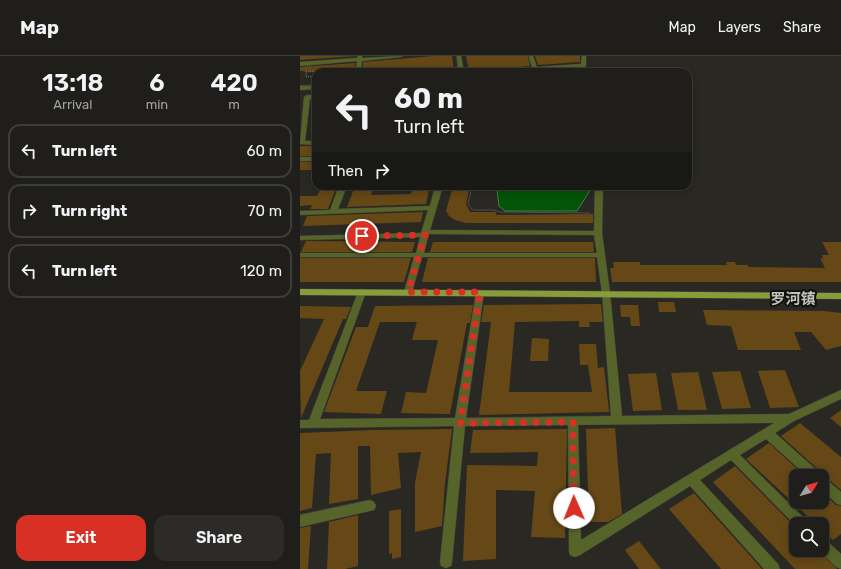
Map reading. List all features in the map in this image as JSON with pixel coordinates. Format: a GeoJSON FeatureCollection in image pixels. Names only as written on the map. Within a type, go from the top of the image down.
{"type":"FeatureCollection","features":[{"type":"Feature","properties":{"kind":"main road"},"geometry":{"type":"LineString","coordinates":[[300,292],[480,292],[841,296]]}},
{"type":"Feature","properties":{"kind":"street"},"geometry":{"type":"LineString","coordinates":[[300,64],[359,58],[401,56]]}},
{"type":"Feature","properties":{"kind":"street"},"geometry":{"type":"LineString","coordinates":[[459,56],[460,68]]}},
{"type":"Feature","properties":{"kind":"street"},"geometry":{"type":"LineString","coordinates":[[531,56],[535,68]]}},
{"type":"Feature","properties":{"kind":"street"},"geometry":{"type":"LineString","coordinates":[[582,68],[584,56]]}},
{"type":"Feature","properties":{"kind":"street"},"geometry":{"type":"LineString","coordinates":[[358,68],[359,58]]}},
{"type":"Feature","properties":{"kind":"street"},"geometry":{"type":"LineString","coordinates":[[555,68],[583,65]]}},
{"type":"Feature","properties":{"kind":"street"},"geometry":{"type":"LineString","coordinates":[[300,88],[312,86]]}},
{"type":"Feature","properties":{"kind":"street"},"geometry":{"type":"LineString","coordinates":[[312,97],[307,98],[302,144],[312,143]]}},
{"type":"Feature","properties":{"kind":"street"},"geometry":{"type":"LineString","coordinates":[[300,159],[312,159]]}},
{"type":"Feature","properties":{"kind":"street"},"geometry":{"type":"LineString","coordinates":[[333,212],[341,190]]}},
{"type":"Feature","properties":{"kind":"street"},"geometry":{"type":"LineString","coordinates":[[408,292],[438,190]]}},
{"type":"Feature","properties":{"kind":"street"},"geometry":{"type":"LineString","coordinates":[[599,190],[598,232],[606,293],[617,421]]}},
{"type":"Feature","properties":{"kind":"street"},"geometry":{"type":"LineString","coordinates":[[300,213],[432,208]]}},
{"type":"Feature","properties":{"kind":"street"},"geometry":{"type":"LineString","coordinates":[[300,238],[425,234],[598,232]]}},
{"type":"Feature","properties":{"kind":"street"},"geometry":{"type":"LineString","coordinates":[[300,255],[601,255]]}},
{"type":"Feature","properties":{"kind":"street"},"geometry":{"type":"LineString","coordinates":[[313,424],[362,292]]}},
{"type":"Feature","properties":{"kind":"street"},"geometry":{"type":"LineString","coordinates":[[446,562],[460,423],[480,292]]}},
{"type":"Feature","properties":{"kind":"street"},"geometry":{"type":"LineString","coordinates":[[573,422],[575,551],[790,418],[841,394]]}},
{"type":"Feature","properties":{"kind":"street"},"geometry":{"type":"LineString","coordinates":[[300,424],[573,422],[790,418]]}},
{"type":"Feature","properties":{"kind":"street"},"geometry":{"type":"LineString","coordinates":[[767,433],[807,469]]}},
{"type":"Feature","properties":{"kind":"street"},"geometry":{"type":"LineString","coordinates":[[732,454],[795,517]]}},
{"type":"Feature","properties":{"kind":"street"},"geometry":{"type":"LineString","coordinates":[[691,479],[773,569]]}},
{"type":"Feature","properties":{"kind":"street"},"geometry":{"type":"LineString","coordinates":[[829,489],[841,500]]}},
{"type":"Feature","properties":{"kind":"street"},"geometry":{"type":"LineString","coordinates":[[300,521],[370,506]]}},
{"type":"Feature","properties":{"kind":"street"},"geometry":{"type":"LineString","coordinates":[[829,551],[841,563]]}},
{"type":"Feature","properties":{"kind":"path"},"geometry":{"type":"LineString","coordinates":[[307,63],[306,77],[312,76]]}},
{"type":"Feature","properties":{"kind":"path"},"geometry":{"type":"LineString","coordinates":[[306,72],[312,71]]}},
{"type":"Feature","properties":{"kind":"path"},"geometry":{"type":"LineString","coordinates":[[471,190],[468,204],[473,210],[598,214]]}},
{"type":"Feature","properties":{"kind":"shaded area"},"geometry":{"type":"Polygon","coordinates":[[[497,190],[589,190],[577,211],[505,211],[499,206],[497,190]]]}},
{"type":"Feature","properties":{"kind":"building"},"geometry":{"type":"Polygon","coordinates":[[[300,56],[356,56],[300,60],[300,56]]]}},
{"type":"Feature","properties":{"kind":"building"},"geometry":{"type":"Polygon","coordinates":[[[434,56],[452,56],[454,68],[363,68],[363,62],[434,56]]]}},
{"type":"Feature","properties":{"kind":"building"},"geometry":{"type":"Polygon","coordinates":[[[466,56],[528,56],[530,66],[506,68],[468,68],[466,56]]]}},
{"type":"Feature","properties":{"kind":"building"},"geometry":{"type":"Polygon","coordinates":[[[535,56],[580,56],[580,62],[538,65],[535,56]]]}},
{"type":"Feature","properties":{"kind":"building"},"geometry":{"type":"Polygon","coordinates":[[[355,63],[354,68],[312,68],[312,72],[300,71],[300,67],[355,63]]]}},
{"type":"Feature","properties":{"kind":"building"},"geometry":{"type":"Polygon","coordinates":[[[300,146],[312,146],[312,156],[300,156],[300,146]]]}},
{"type":"Feature","properties":{"kind":"building"},"geometry":{"type":"Polygon","coordinates":[[[300,162],[312,162],[312,170],[300,170],[300,162]]]}},
{"type":"Feature","properties":{"kind":"building"},"geometry":{"type":"Polygon","coordinates":[[[320,190],[335,190],[328,209],[310,209],[312,205],[300,206],[300,196],[317,196],[320,190]]]}},
{"type":"Feature","properties":{"kind":"building"},"geometry":{"type":"Polygon","coordinates":[[[353,190],[373,190],[371,195],[411,194],[412,190],[429,190],[426,204],[347,207],[353,190]]]}},
{"type":"Feature","properties":{"kind":"building"},"geometry":{"type":"Polygon","coordinates":[[[452,190],[469,190],[466,204],[470,212],[496,212],[496,215],[593,214],[593,223],[466,223],[455,220],[449,216],[446,211],[452,190]]]}},
{"type":"Feature","properties":{"kind":"building"},"geometry":{"type":"Polygon","coordinates":[[[423,212],[421,222],[303,226],[307,216],[423,212]]]}},
{"type":"Feature","properties":{"kind":"building"},"geometry":{"type":"Polygon","coordinates":[[[306,241],[415,242],[412,252],[301,252],[306,241]]]}},
{"type":"Feature","properties":{"kind":"building"},"geometry":{"type":"Polygon","coordinates":[[[433,242],[593,242],[594,252],[430,252],[433,242]]]}},
{"type":"Feature","properties":{"kind":"building"},"geometry":{"type":"Polygon","coordinates":[[[822,242],[841,242],[841,282],[612,282],[610,268],[614,268],[613,262],[640,262],[640,265],[727,265],[726,262],[735,262],[736,265],[748,265],[748,267],[825,268],[820,258],[823,259],[822,255],[829,255],[822,242]]]}},
{"type":"Feature","properties":{"kind":"building"},"geometry":{"type":"Polygon","coordinates":[[[300,258],[411,258],[404,282],[300,282],[300,258]]]}},
{"type":"Feature","properties":{"kind":"building"},"geometry":{"type":"Polygon","coordinates":[[[428,258],[595,258],[596,282],[422,282],[428,258]]]}},
{"type":"Feature","properties":{"kind":"building"},"geometry":{"type":"Polygon","coordinates":[[[658,302],[674,302],[676,312],[659,312],[658,302]]]}},
{"type":"Feature","properties":{"kind":"building"},"geometry":{"type":"Polygon","coordinates":[[[601,304],[603,322],[589,322],[590,327],[579,327],[579,321],[515,322],[509,392],[592,392],[588,365],[580,365],[579,344],[596,344],[598,368],[604,367],[609,412],[479,415],[491,322],[481,322],[484,305],[601,304]]]}},
{"type":"Feature","properties":{"kind":"building"},"geometry":{"type":"Polygon","coordinates":[[[473,305],[470,323],[467,323],[450,414],[401,413],[406,392],[426,393],[438,340],[412,340],[417,322],[380,322],[356,391],[387,391],[381,414],[324,412],[356,327],[368,327],[375,306],[473,305]]]}},
{"type":"Feature","properties":{"kind":"building"},"geometry":{"type":"Polygon","coordinates":[[[620,305],[638,305],[640,326],[631,326],[630,317],[621,317],[620,305]]]}},
{"type":"Feature","properties":{"kind":"building"},"geometry":{"type":"Polygon","coordinates":[[[300,306],[351,307],[346,319],[343,319],[301,418],[300,371],[324,319],[300,318],[300,306]]]}},
{"type":"Feature","properties":{"kind":"building"},"geometry":{"type":"Polygon","coordinates":[[[703,310],[825,311],[841,313],[841,346],[826,350],[811,332],[794,332],[801,350],[738,350],[731,326],[707,325],[703,310]]]}},
{"type":"Feature","properties":{"kind":"building"},"geometry":{"type":"Polygon","coordinates":[[[532,338],[549,339],[548,361],[530,361],[532,338]]]}},
{"type":"Feature","properties":{"kind":"building"},"geometry":{"type":"Polygon","coordinates":[[[785,370],[799,407],[770,408],[758,371],[785,370]]]}},
{"type":"Feature","properties":{"kind":"building"},"geometry":{"type":"Polygon","coordinates":[[[740,371],[751,408],[722,409],[712,372],[740,371]]]}},
{"type":"Feature","properties":{"kind":"building"},"geometry":{"type":"Polygon","coordinates":[[[698,372],[707,410],[678,410],[671,373],[698,372]]]}},
{"type":"Feature","properties":{"kind":"building"},"geometry":{"type":"Polygon","coordinates":[[[656,373],[662,410],[633,411],[628,374],[656,373]]]}},
{"type":"Feature","properties":{"kind":"building"},"geometry":{"type":"Polygon","coordinates":[[[841,410],[841,427],[830,418],[841,410]]]}},
{"type":"Feature","properties":{"kind":"building"},"geometry":{"type":"Polygon","coordinates":[[[800,423],[841,457],[841,490],[829,480],[829,469],[818,469],[781,436],[800,423]]]}},
{"type":"Feature","properties":{"kind":"building"},"geometry":{"type":"Polygon","coordinates":[[[615,428],[622,514],[608,522],[589,522],[586,429],[615,428]]]}},
{"type":"Feature","properties":{"kind":"building"},"geometry":{"type":"Polygon","coordinates":[[[452,429],[445,483],[442,526],[415,532],[415,483],[421,452],[398,453],[401,488],[371,495],[370,446],[358,446],[358,499],[329,504],[331,453],[316,454],[312,508],[300,511],[300,433],[452,429]]]}},
{"type":"Feature","properties":{"kind":"building"},"geometry":{"type":"Polygon","coordinates":[[[567,429],[565,538],[531,537],[535,491],[496,490],[496,559],[463,561],[467,465],[537,466],[538,452],[470,453],[473,430],[567,429]]]}},
{"type":"Feature","properties":{"kind":"building"},"geometry":{"type":"Polygon","coordinates":[[[769,443],[797,469],[789,469],[789,499],[746,459],[769,443]]]}},
{"type":"Feature","properties":{"kind":"building"},"geometry":{"type":"Polygon","coordinates":[[[735,466],[789,521],[789,557],[825,557],[837,569],[795,569],[713,482],[735,466]]]}},
{"type":"Feature","properties":{"kind":"building"},"geometry":{"type":"Polygon","coordinates":[[[694,493],[762,569],[721,569],[669,509],[694,493]]]}},
{"type":"Feature","properties":{"kind":"building"},"geometry":{"type":"Polygon","coordinates":[[[829,498],[836,505],[841,506],[841,534],[833,540],[829,536],[829,517],[808,517],[800,509],[829,509],[829,498]]]}},
{"type":"Feature","properties":{"kind":"building"},"geometry":{"type":"Polygon","coordinates":[[[401,509],[401,557],[392,559],[392,553],[389,554],[389,511],[401,509]]]}},
{"type":"Feature","properties":{"kind":"building"},"geometry":{"type":"Polygon","coordinates":[[[358,515],[358,566],[345,569],[327,569],[329,522],[358,515]]]}},
{"type":"Feature","properties":{"kind":"building"},"geometry":{"type":"Polygon","coordinates":[[[311,526],[308,569],[300,569],[300,528],[311,526]]]}},
{"type":"Feature","properties":{"kind":"building"},"geometry":{"type":"Polygon","coordinates":[[[639,541],[661,569],[639,569],[625,550],[639,541]]]}},
{"type":"Feature","properties":{"kind":"district","name":"罗河镇"},"geometry":{"type":"Point","coordinates":[793,299]}},
{"type":"Feature","properties":{"kind":"route"},"geometry":{"type":"LineString","coordinates":[[362,236],[425,235],[408,292],[480,292],[460,423],[573,422],[574,508]]}}]}
